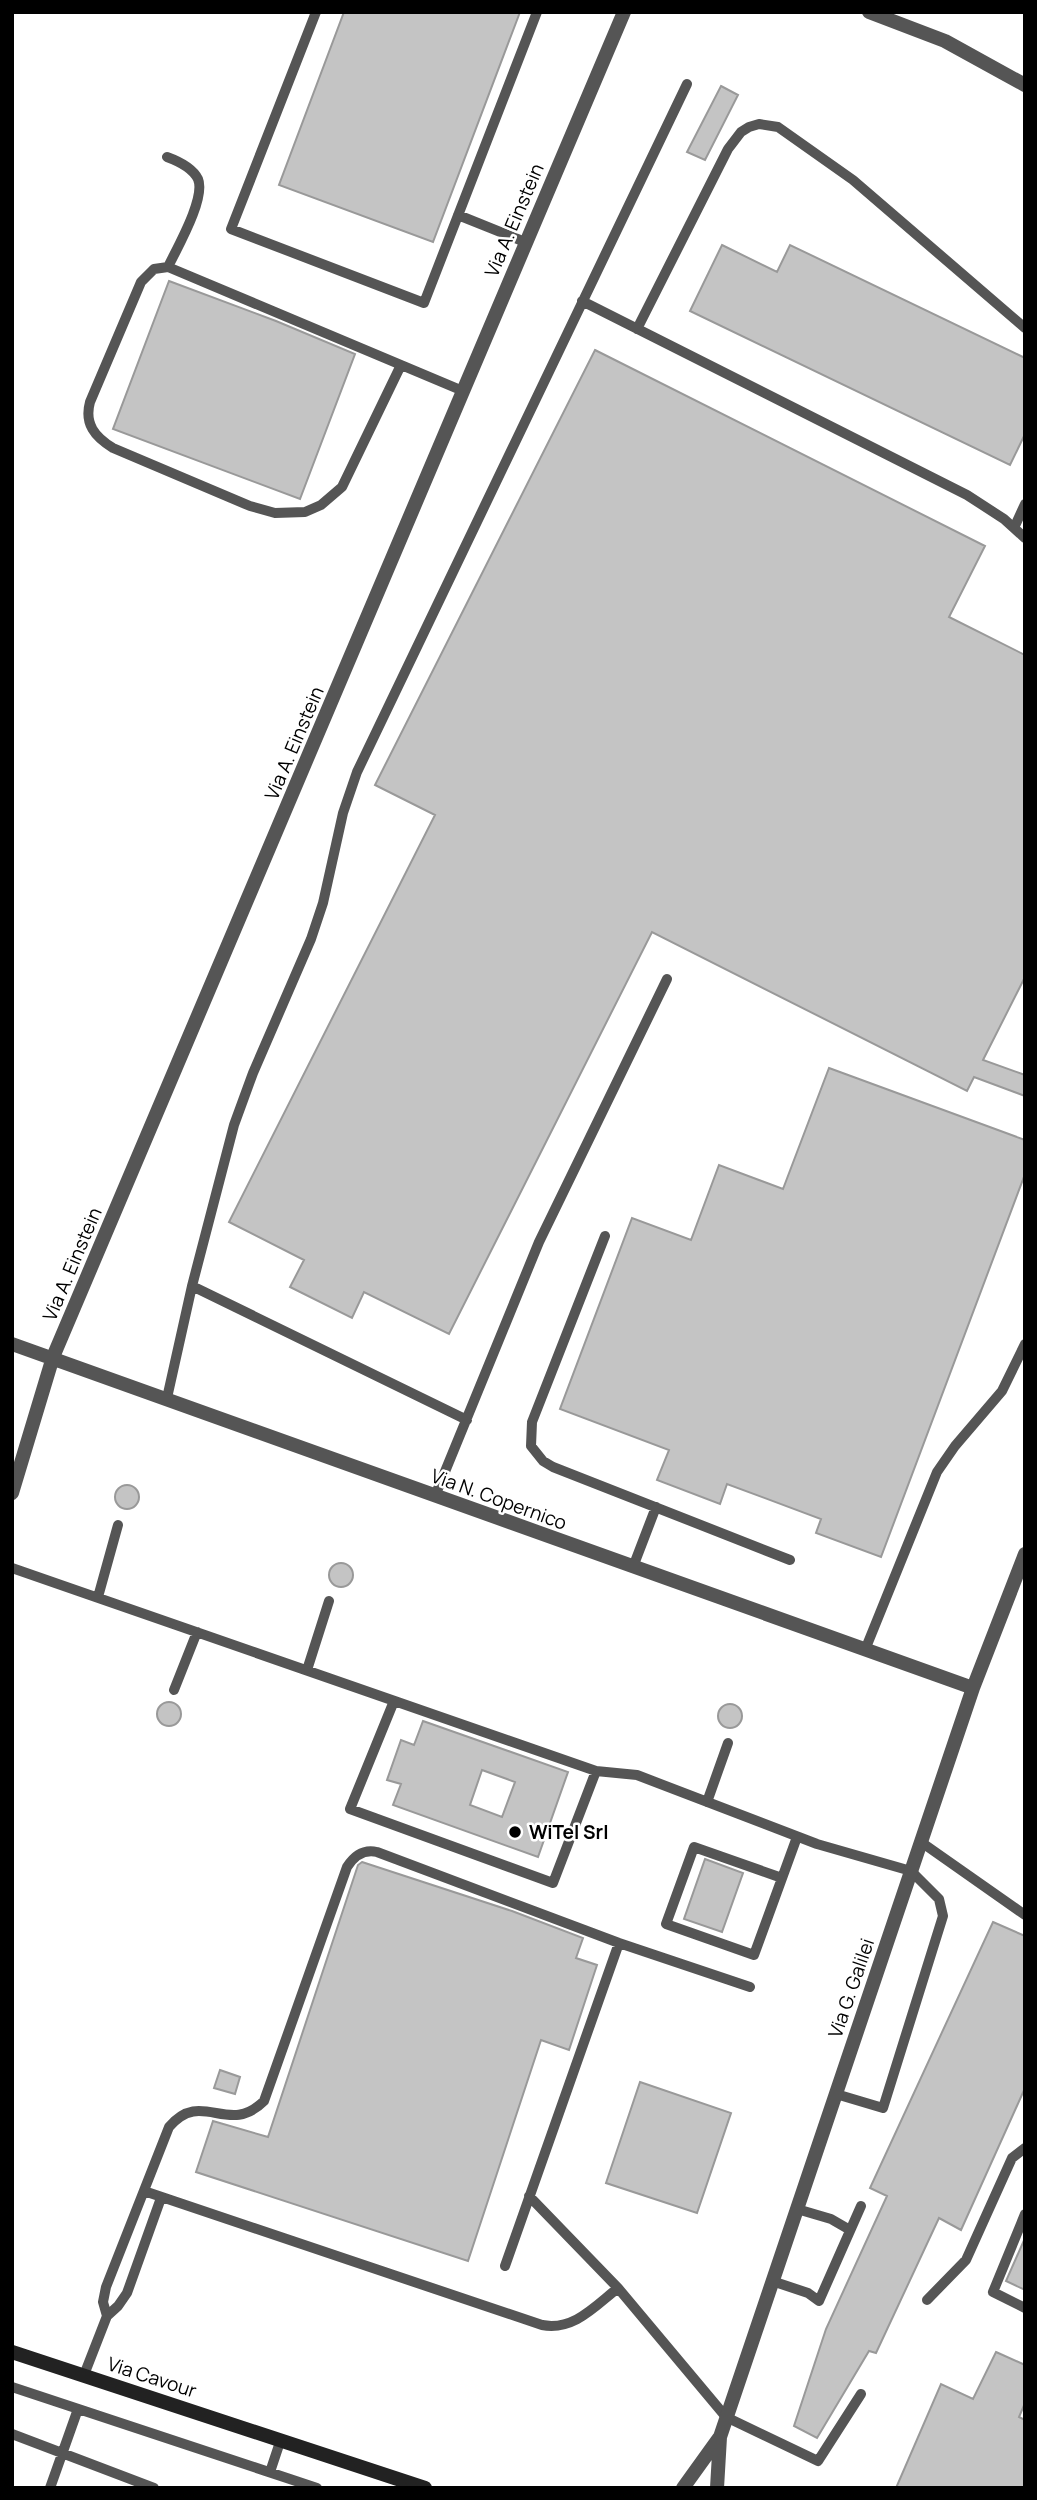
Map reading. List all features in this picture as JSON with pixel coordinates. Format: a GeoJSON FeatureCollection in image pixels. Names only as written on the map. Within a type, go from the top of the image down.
{"type":"FeatureCollection","features":[{"type":"Feature","properties":{"kind":"main road","name":"Via Cavour"},"geometry":{"type":"LineString","coordinates":[[12,2352],[425,2488]]}},
{"type":"Feature","properties":{"kind":"street","name":"Via A. Einstein"},"geometry":{"type":"LineString","coordinates":[[12,1493],[53,1357],[624,12]]}},
{"type":"Feature","properties":{"kind":"street"},"geometry":{"type":"LineString","coordinates":[[869,12],[945,41],[1025,85]]}},
{"type":"Feature","properties":{"kind":"street","name":"Via N. Copernico"},"geometry":{"type":"LineString","coordinates":[[12,1344],[973,1688]]}},
{"type":"Feature","properties":{"kind":"street","name":"Via G. Galilei"},"geometry":{"type":"LineString","coordinates":[[717,2488],[720,2437],[726,2417],[973,1688],[1025,1554]]}},
{"type":"Feature","properties":{"kind":"street","name":"Via G. Galilei"},"geometry":{"type":"LineString","coordinates":[[683,2488],[720,2437]]}},
{"type":"Feature","properties":{"kind":"lane"},"geometry":{"type":"LineString","coordinates":[[316,12],[231,229],[424,303],[537,12]]}},
{"type":"Feature","properties":{"kind":"lane"},"geometry":{"type":"LineString","coordinates":[[167,1398],[192,1286],[234,1125],[253,1073],[312,939],[343,813],[356,772],[687,84]]}},
{"type":"Feature","properties":{"kind":"lane"},"geometry":{"type":"LineString","coordinates":[[637,328],[728,149],[741,132],[759,124],[778,127],[830,162],[1025,328]]}},
{"type":"Feature","properties":{"kind":"lane"},"geometry":{"type":"LineString","coordinates":[[167,156],[193,172],[199,188],[196,205],[168,267]]}},
{"type":"Feature","properties":{"kind":"lane"},"geometry":{"type":"LineString","coordinates":[[458,215],[526,242]]}},
{"type":"Feature","properties":{"kind":"lane"},"geometry":{"type":"LineString","coordinates":[[401,365],[347,480],[336,494],[305,512],[275,513],[250,506],[113,448],[90,428],[90,402],[141,282],[154,269],[168,267],[463,391]]}},
{"type":"Feature","properties":{"kind":"lane"},"geometry":{"type":"LineString","coordinates":[[582,301],[968,495],[1025,538]]}},
{"type":"Feature","properties":{"kind":"lane"},"geometry":{"type":"LineString","coordinates":[[1014,528],[1025,504]]}},
{"type":"Feature","properties":{"kind":"lane"},"geometry":{"type":"LineString","coordinates":[[435,1496],[544,1231],[667,979]]}},
{"type":"Feature","properties":{"kind":"lane"},"geometry":{"type":"LineString","coordinates":[[605,1236],[532,1422],[531,1446],[543,1461],[553,1467],[790,1560]]}},
{"type":"Feature","properties":{"kind":"lane"},"geometry":{"type":"LineString","coordinates":[[192,1286],[467,1420]]}},
{"type":"Feature","properties":{"kind":"lane"},"geometry":{"type":"LineString","coordinates":[[865,1650],[937,1472],[955,1446],[1002,1391],[1025,1344]]}},
{"type":"Feature","properties":{"kind":"lane"},"geometry":{"type":"LineString","coordinates":[[633,1567],[656,1507]]}},
{"type":"Feature","properties":{"kind":"lane"},"geometry":{"type":"LineString","coordinates":[[98,1597],[118,1525]]}},
{"type":"Feature","properties":{"kind":"lane"},"geometry":{"type":"LineString","coordinates":[[12,1567],[596,1771],[637,1775],[797,1837],[911,1871],[939,1899],[943,1916],[883,2108],[836,2094]]}},
{"type":"Feature","properties":{"kind":"lane"},"geometry":{"type":"LineString","coordinates":[[307,1670],[329,1601]]}},
{"type":"Feature","properties":{"kind":"lane"},"geometry":{"type":"LineString","coordinates":[[174,1690],[197,1632]]}},
{"type":"Feature","properties":{"kind":"lane"},"geometry":{"type":"LineString","coordinates":[[394,1701],[350,1809],[553,1884],[596,1771]]}},
{"type":"Feature","properties":{"kind":"lane"},"geometry":{"type":"LineString","coordinates":[[707,1802],[728,1743]]}},
{"type":"Feature","properties":{"kind":"lane"},"geometry":{"type":"LineString","coordinates":[[782,1878],[694,1847],[666,1924],[754,1955],[797,1837]]}},
{"type":"Feature","properties":{"kind":"lane"},"geometry":{"type":"LineString","coordinates":[[921,1842],[1025,1915]]}},
{"type":"Feature","properties":{"kind":"lane"},"geometry":{"type":"LineString","coordinates":[[107,2316],[104,2295],[169,2127],[182,2114],[198,2109],[232,2117],[241,2116],[264,2101],[347,1867],[363,1852],[377,1852],[619,1943],[750,1987]]}},
{"type":"Feature","properties":{"kind":"lane"},"geometry":{"type":"LineString","coordinates":[[505,2266],[619,1943]]}},
{"type":"Feature","properties":{"kind":"lane"},"geometry":{"type":"LineString","coordinates":[[927,2300],[966,2260],[1012,2158],[1025,2148]]}},
{"type":"Feature","properties":{"kind":"lane"},"geometry":{"type":"LineString","coordinates":[[144,2192],[542,2325],[561,2326],[571,2323],[618,2288]]}},
{"type":"Feature","properties":{"kind":"lane"},"geometry":{"type":"LineString","coordinates":[[529,2196],[618,2288],[726,2417],[818,2461],[861,2394]]}},
{"type":"Feature","properties":{"kind":"lane"},"geometry":{"type":"LineString","coordinates":[[84,2375],[107,2316],[127,2293],[161,2198]]}},
{"type":"Feature","properties":{"kind":"lane"},"geometry":{"type":"LineString","coordinates":[[772,2281],[808,2293],[819,2301],[861,2206]]}},
{"type":"Feature","properties":{"kind":"lane"},"geometry":{"type":"LineString","coordinates":[[797,2208],[831,2219],[850,2230]]}},
{"type":"Feature","properties":{"kind":"lane"},"geometry":{"type":"LineString","coordinates":[[1025,2214],[993,2292],[1025,2308]]}},
{"type":"Feature","properties":{"kind":"lane"},"geometry":{"type":"LineString","coordinates":[[12,2387],[317,2488]]}},
{"type":"Feature","properties":{"kind":"lane"},"geometry":{"type":"LineString","coordinates":[[50,2488],[78,2409]]}},
{"type":"Feature","properties":{"kind":"lane"},"geometry":{"type":"LineString","coordinates":[[12,2434],[154,2488]]}},
{"type":"Feature","properties":{"kind":"lane"},"geometry":{"type":"LineString","coordinates":[[270,2472],[281,2439]]}},
{"type":"Feature","properties":{"kind":"building"},"geometry":{"type":"Polygon","coordinates":[[[344,12],[520,12],[433,242],[279,185],[344,12]]]}},
{"type":"Feature","properties":{"kind":"building"},"geometry":{"type":"Polygon","coordinates":[[[721,86],[738,95],[705,160],[687,152],[721,86]]]}},
{"type":"Feature","properties":{"kind":"building"},"geometry":{"type":"Polygon","coordinates":[[[722,245],[777,272],[790,245],[1025,358],[1025,434],[1010,465],[690,311],[722,245]]]}},
{"type":"Feature","properties":{"kind":"building"},"geometry":{"type":"Polygon","coordinates":[[[169,281],[355,354],[300,499],[113,429],[169,281]]]}},
{"type":"Feature","properties":{"kind":"building"},"geometry":{"type":"Polygon","coordinates":[[[595,350],[985,546],[949,617],[1025,655],[1025,977],[983,1060],[1025,1075],[1025,1096],[974,1077],[967,1091],[652,932],[449,1334],[364,1292],[352,1318],[290,1287],[304,1260],[229,1222],[435,815],[375,785],[595,350]]]}},
{"type":"Feature","properties":{"kind":"building"},"geometry":{"type":"Polygon","coordinates":[[[829,1068],[1025,1140],[1025,1174],[881,1557],[816,1533],[821,1519],[727,1484],[720,1504],[657,1480],[669,1450],[560,1409],[632,1218],[691,1240],[719,1165],[783,1189],[829,1068]]]}},
{"type":"Feature","properties":{"kind":"building"},"geometry":{"type":"Polygon","coordinates":[[[127,1485],[136,1488],[139,1497],[136,1506],[127,1509],[118,1506],[115,1497],[118,1488],[127,1485]]]}},
{"type":"Feature","properties":{"kind":"building"},"geometry":{"type":"Polygon","coordinates":[[[341,1563],[350,1566],[353,1575],[350,1584],[341,1587],[332,1584],[329,1575],[332,1566],[341,1563]]]}},
{"type":"Feature","properties":{"kind":"building"},"geometry":{"type":"Polygon","coordinates":[[[169,1702],[178,1705],[181,1714],[178,1723],[169,1726],[160,1723],[157,1714],[160,1705],[169,1702]]]}},
{"type":"Feature","properties":{"kind":"building"},"geometry":{"type":"Polygon","coordinates":[[[730,1704],[739,1707],[742,1716],[739,1725],[730,1728],[721,1725],[718,1716],[721,1707],[730,1704]]]}},
{"type":"Feature","properties":{"kind":"building"},"geometry":{"type":"Polygon","coordinates":[[[423,1721],[568,1772],[538,1857],[393,1805],[401,1784],[387,1780],[401,1740],[414,1745],[423,1721]],[[482,1770],[470,1805],[502,1817],[515,1782],[482,1770]]]}},
{"type":"Feature","properties":{"kind":"building"},"geometry":{"type":"Polygon","coordinates":[[[705,1859],[743,1873],[722,1932],[684,1919],[705,1859]]]}},
{"type":"Feature","properties":{"kind":"building"},"geometry":{"type":"Polygon","coordinates":[[[362,1862],[512,1911],[583,1938],[576,1958],[597,1965],[569,2050],[541,2040],[468,2261],[196,2172],[213,2121],[268,2137],[358,1865],[362,1862]]]}},
{"type":"Feature","properties":{"kind":"building"},"geometry":{"type":"Polygon","coordinates":[[[993,1922],[1025,1936],[1025,2088],[961,2230],[939,2218],[876,2353],[869,2351],[817,2438],[794,2426],[826,2329],[887,2196],[870,2188],[993,1922]]]}},
{"type":"Feature","properties":{"kind":"building"},"geometry":{"type":"Polygon","coordinates":[[[220,2070],[240,2077],[235,2094],[214,2088],[220,2070]]]}},
{"type":"Feature","properties":{"kind":"building"},"geometry":{"type":"Polygon","coordinates":[[[640,2082],[731,2113],[697,2213],[606,2183],[640,2082]]]}},
{"type":"Feature","properties":{"kind":"building"},"geometry":{"type":"Polygon","coordinates":[[[1025,2238],[1025,2290],[1006,2281],[1025,2238]]]}},
{"type":"Feature","properties":{"kind":"building"},"geometry":{"type":"Polygon","coordinates":[[[996,2352],[1025,2365],[1025,2403],[1019,2417],[1025,2420],[1025,2488],[896,2488],[941,2384],[973,2399],[996,2352]]]}},
{"type":"Feature","properties":{"kind":"place","name":"WiTel Srl"},"geometry":{"type":"Point","coordinates":[515,1832]}}]}
